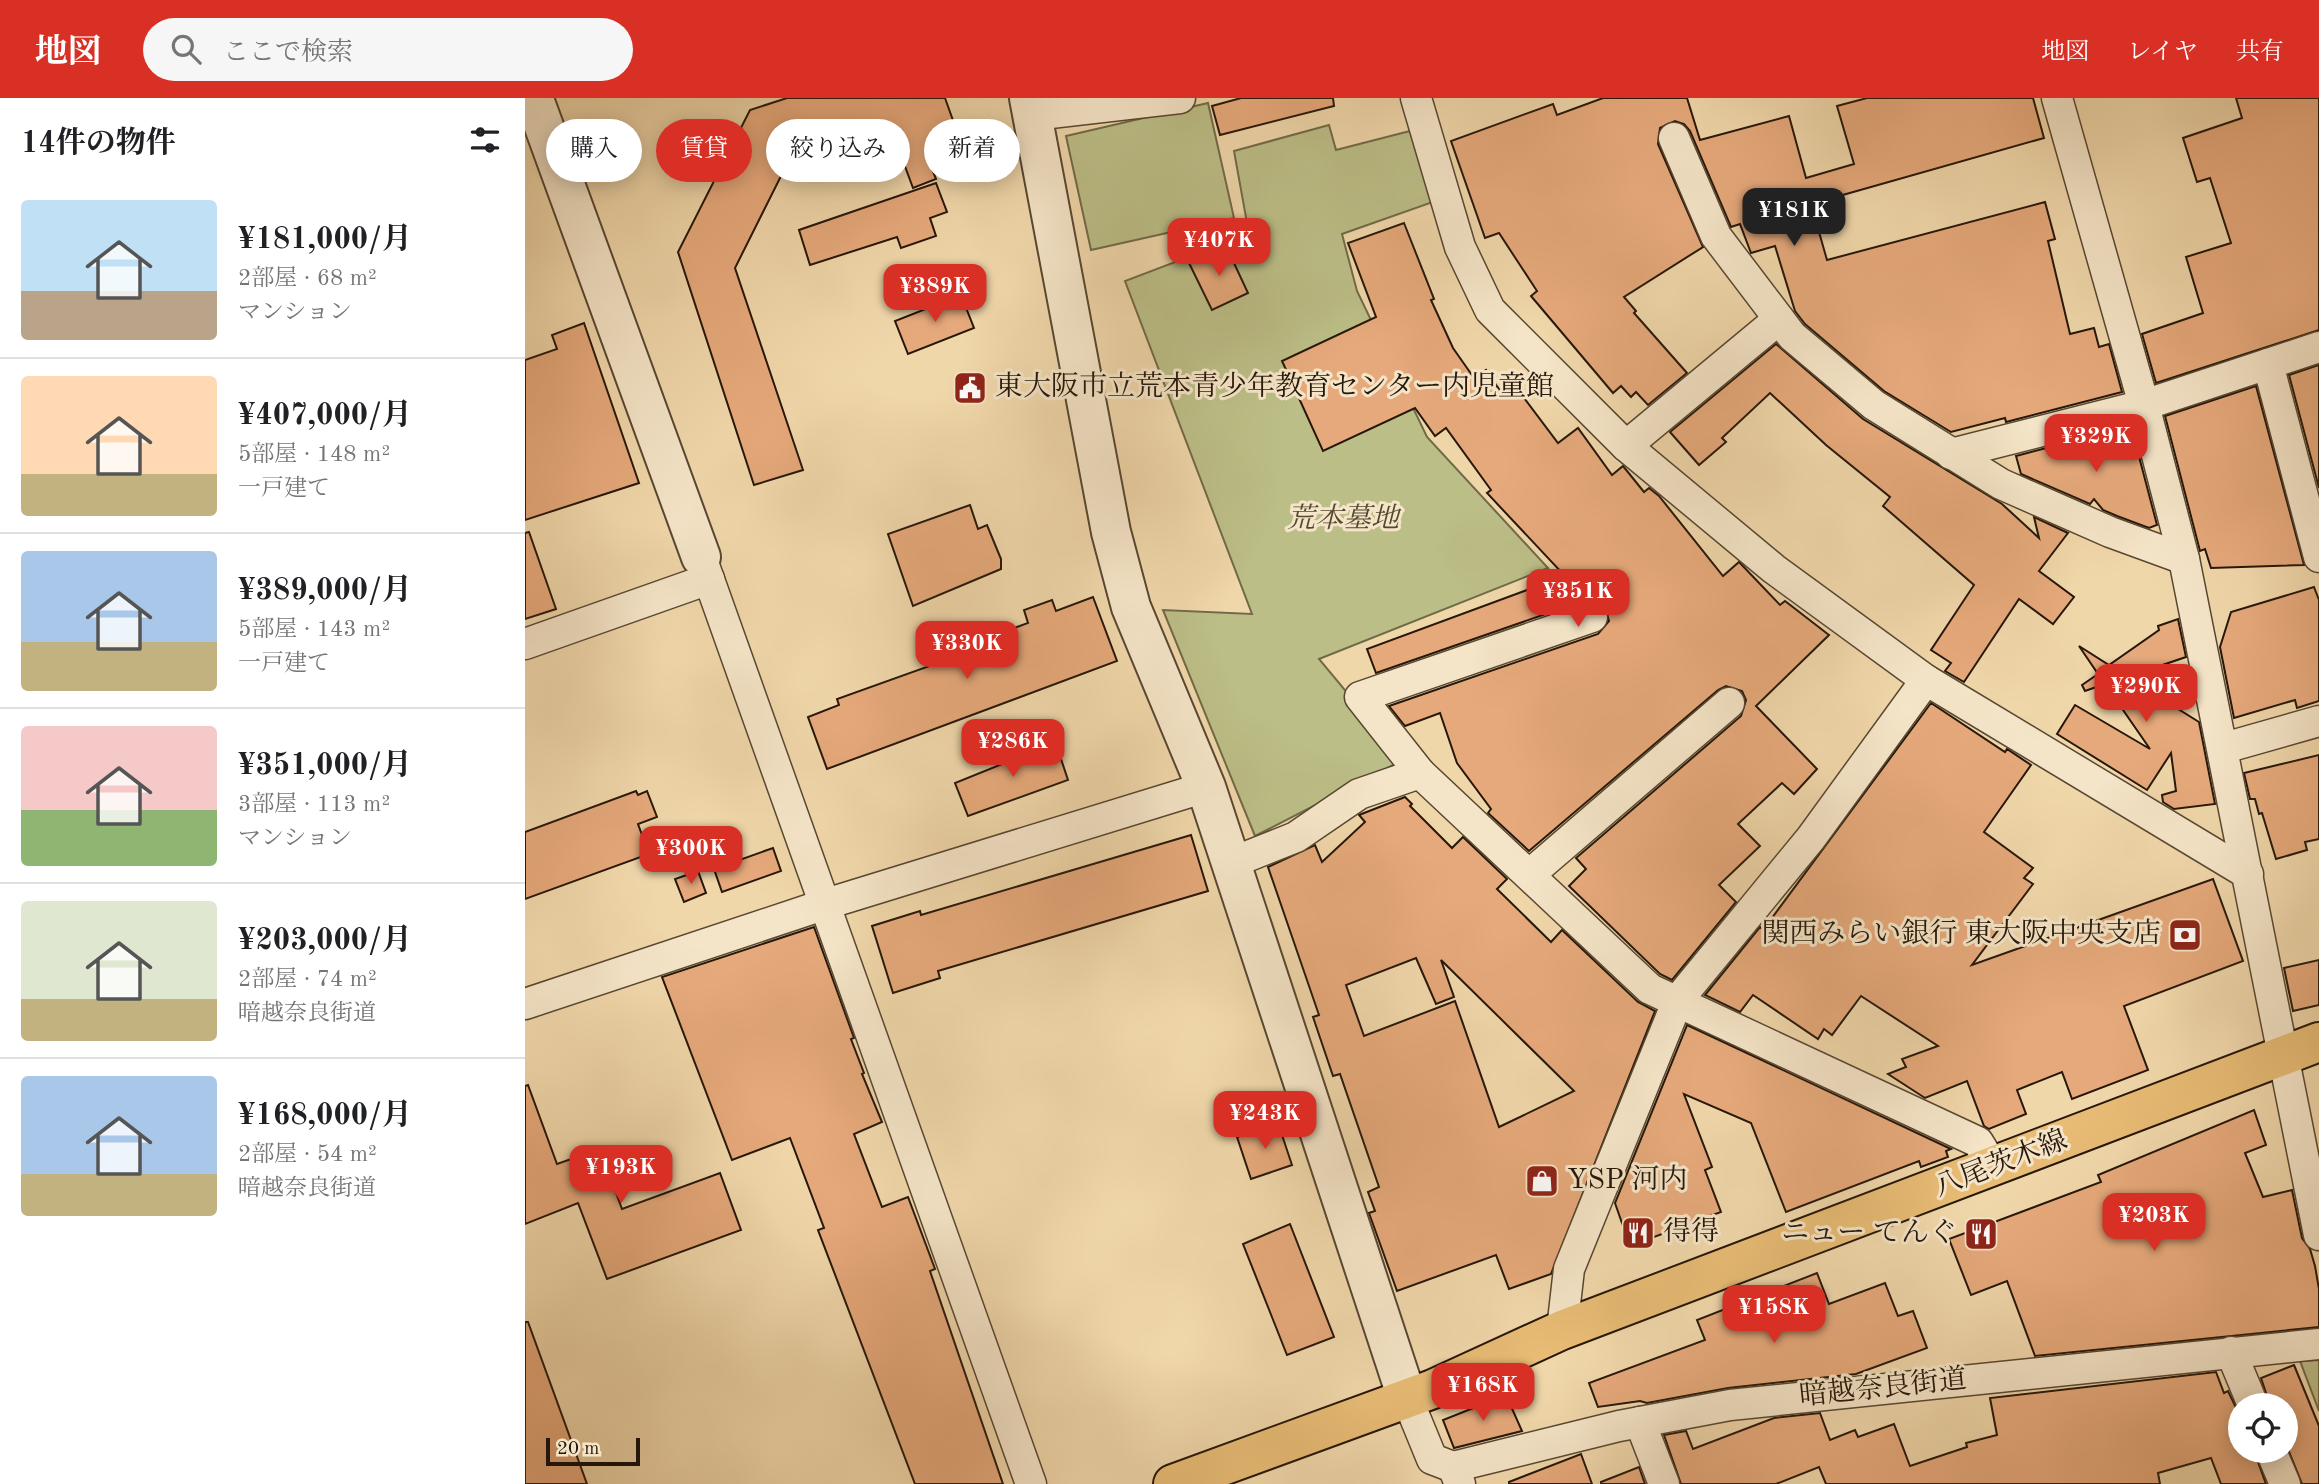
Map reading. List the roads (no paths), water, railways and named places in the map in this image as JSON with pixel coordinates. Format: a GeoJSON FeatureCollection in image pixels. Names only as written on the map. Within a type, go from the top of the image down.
{"type":"FeatureCollection","features":[{"type":"Feature","properties":{"kind":"main road","name":"八尾茨木線"},"geometry":{"type":"LineString","coordinates":[[1173,1484],[1408,1398],[1562,1330],[1994,1168],[2319,1042]]}},
{"type":"Feature","properties":{"kind":"street"},"geometry":{"type":"LineString","coordinates":[[1180,98],[1031,106],[1111,532],[1131,607],[1206,787],[1408,1398],[1432,1459],[1457,1475]]}},
{"type":"Feature","properties":{"kind":"street"},"geometry":{"type":"LineString","coordinates":[[1416,98],[1460,247],[1490,310],[1626,446],[1774,569],[1926,680],[2248,874]]}},
{"type":"Feature","properties":{"kind":"street"},"geometry":{"type":"LineString","coordinates":[[2057,98],[2144,405],[2184,559],[2224,748],[2319,1235]]}},
{"type":"Feature","properties":{"kind":"street"},"geometry":{"type":"LineString","coordinates":[[535,101],[826,904],[1031,1484]]}},
{"type":"Feature","properties":{"kind":"street"},"geometry":{"type":"LineString","coordinates":[[1674,138],[1716,236],[1792,336],[1874,405],[2001,484],[2110,532],[2184,559]]}},
{"type":"Feature","properties":{"kind":"street"},"geometry":{"type":"LineString","coordinates":[[1626,446],[1779,319]]}},
{"type":"Feature","properties":{"kind":"street"},"geometry":{"type":"LineString","coordinates":[[1951,454],[2144,405],[2319,347]]}},
{"type":"Feature","properties":{"kind":"street"},"geometry":{"type":"LineString","coordinates":[[2269,364],[2314,518],[2319,557]]}},
{"type":"Feature","properties":{"kind":"street"},"geometry":{"type":"LineString","coordinates":[[525,644],[705,568]]}},
{"type":"Feature","properties":{"kind":"street"},"geometry":{"type":"LineString","coordinates":[[1592,617],[1360,697],[1420,773],[1650,989],[1978,1142],[1994,1168]]}},
{"type":"Feature","properties":{"kind":"street"},"geometry":{"type":"LineString","coordinates":[[1562,1330],[1569,1269],[1678,1000],[1811,838],[1926,680]]}},
{"type":"Feature","properties":{"kind":"street"},"geometry":{"type":"LineString","coordinates":[[1530,874],[1729,703]]}},
{"type":"Feature","properties":{"kind":"street"},"geometry":{"type":"LineString","coordinates":[[2224,748],[2319,721]]}},
{"type":"Feature","properties":{"kind":"street"},"geometry":{"type":"LineString","coordinates":[[1231,863],[1296,837],[1359,794],[1420,773]]}},
{"type":"Feature","properties":{"kind":"street"},"geometry":{"type":"LineString","coordinates":[[525,1004],[826,904],[1206,787]]}},
{"type":"Feature","properties":{"kind":"street","name":"暗越奈良街道"},"geometry":{"type":"LineString","coordinates":[[1457,1475],[1640,1422],[1730,1405],[2319,1344]]}},
{"type":"Feature","properties":{"kind":"street"},"geometry":{"type":"LineString","coordinates":[[2231,1352],[2248,1393]]}},
{"type":"Feature","properties":{"kind":"street"},"geometry":{"type":"LineString","coordinates":[[1640,1422],[1664,1484]]}},
{"type":"Feature","properties":{"kind":"street"},"geometry":{"type":"LineString","coordinates":[[2276,1463],[2285,1484]]}},
{"type":"Feature","properties":{"kind":"place","name":"東大阪市立荒本青少年教育センター内児童館"},"geometry":{"type":"Point","coordinates":[970,388]}},
{"type":"Feature","properties":{"kind":"place","name":"関西みらい銀行 東大阪中央支店"},"geometry":{"type":"Point","coordinates":[2185,935]}},
{"type":"Feature","properties":{"kind":"place","name":"YSP 河内"},"geometry":{"type":"Point","coordinates":[1542,1181]}},
{"type":"Feature","properties":{"kind":"place","name":"得得"},"geometry":{"type":"Point","coordinates":[1638,1233]}},
{"type":"Feature","properties":{"kind":"place","name":"ニュー てんぐ"},"geometry":{"type":"Point","coordinates":[1981,1234]}},
{"type":"Feature","properties":{"kind":"park label","name":"荒本墓地"},"geometry":{"type":"Point","coordinates":[1343,520]}}]}
